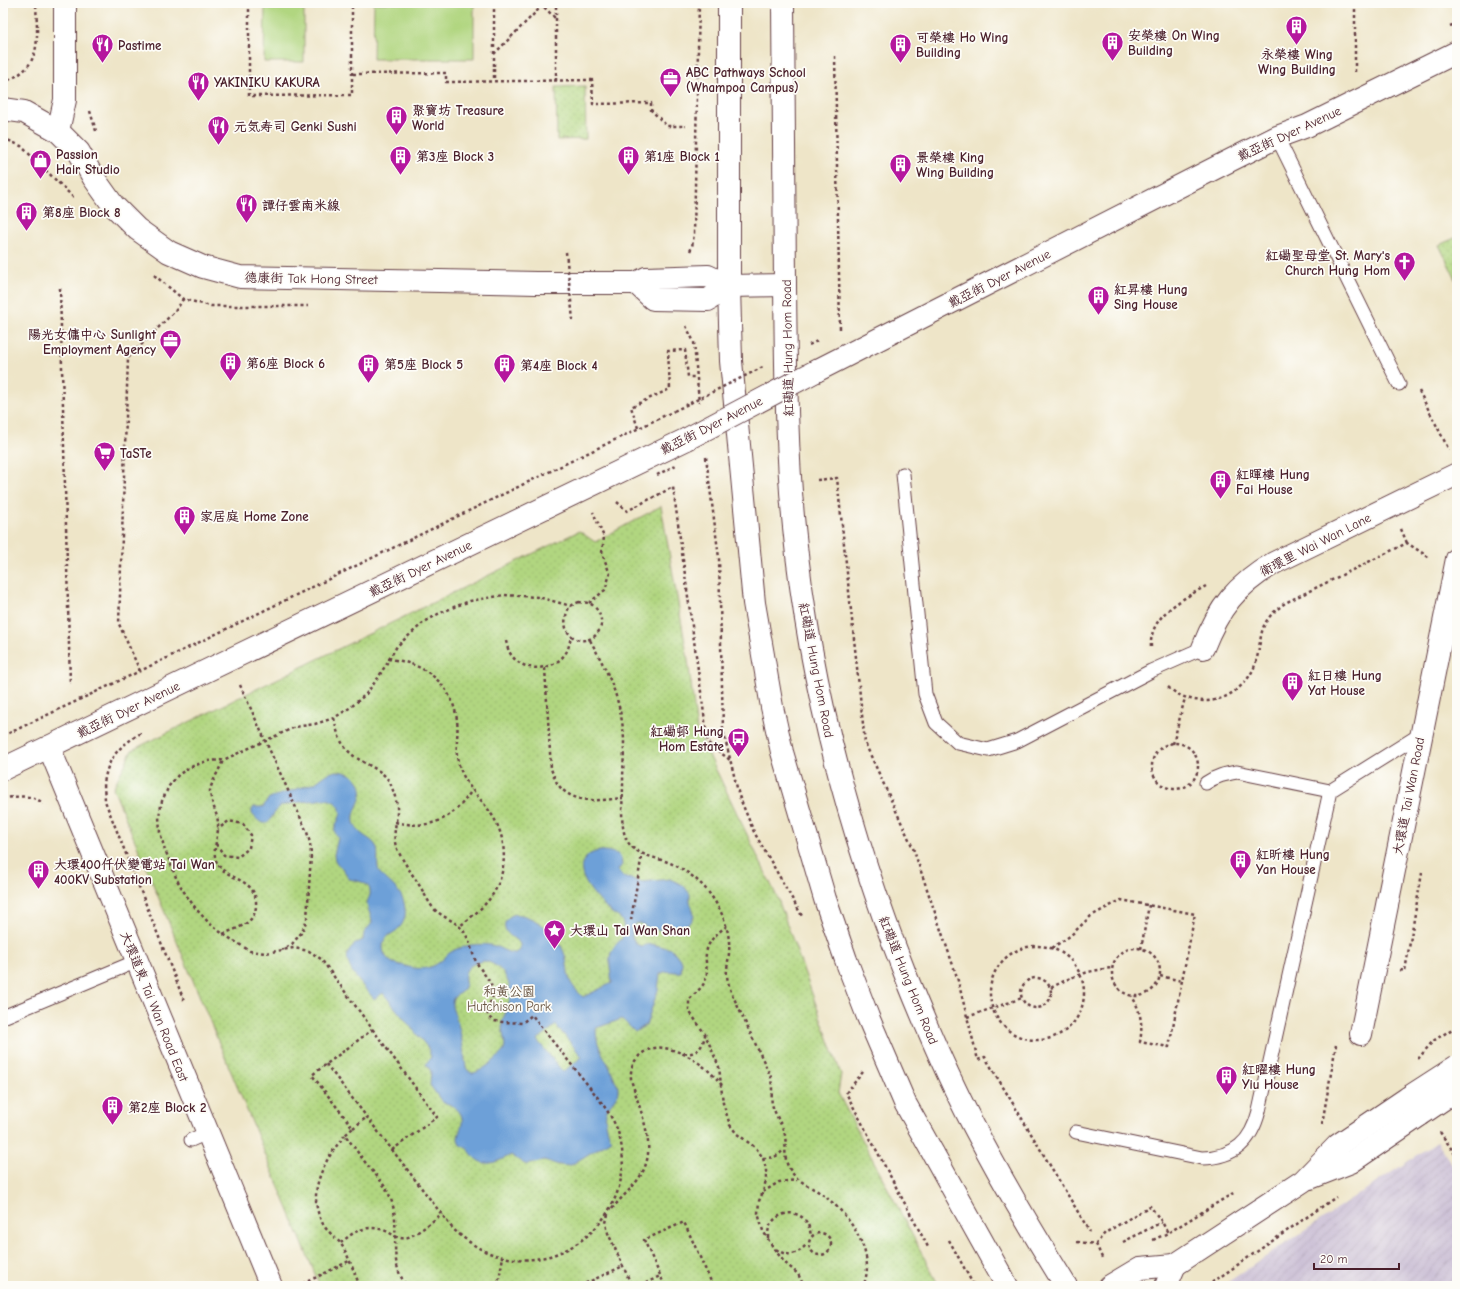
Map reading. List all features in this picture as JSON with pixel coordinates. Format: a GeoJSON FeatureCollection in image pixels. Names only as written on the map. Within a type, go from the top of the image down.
{"type":"FeatureCollection","features":[{"type":"Feature","properties":{"kind":"street"},"geometry":{"type":"LineString","coordinates":[[58,131],[65,100],[65,3]]}},
{"type":"Feature","properties":{"kind":"street"},"geometry":{"type":"LineString","coordinates":[[729,3],[729,286],[731,361],[754,603],[764,663],[782,752],[825,899],[846,960],[904,1103],[1007,1286]]}},
{"type":"Feature","properties":{"kind":"street","name":"紅磡道 Hung Hom Road"},"geometry":{"type":"LineString","coordinates":[[783,3],[786,354],[790,482],[794,531],[804,601],[826,723],[845,797],[871,881],[892,939],[947,1073],[971,1122],[1001,1177],[1066,1286]]}},
{"type":"Feature","properties":{"kind":"street","name":"戴亞街 Dyer Avenue"},"geometry":{"type":"LineString","coordinates":[[3,769],[687,439],[816,371],[1277,137],[1307,126],[1457,52]]}},
{"type":"Feature","properties":{"kind":"street","name":"德康街 Tak Hong Street"},"geometry":{"type":"LineString","coordinates":[[3,109],[24,112],[58,131],[79,152],[93,177],[113,205],[137,229],[169,252],[203,267],[240,277],[636,283],[653,299],[708,300],[729,286]]}},
{"type":"Feature","properties":{"kind":"street"},"geometry":{"type":"LineString","coordinates":[[729,286],[785,285]]}},
{"type":"Feature","properties":{"kind":"street","name":"衛環里 Wai Wan Lane"},"geometry":{"type":"LineString","coordinates":[[1204,648],[1211,627],[1223,607],[1237,590],[1255,575],[1274,563],[1457,474]]}},
{"type":"Feature","properties":{"kind":"street","name":"大環道 Tai Wan Road"},"geometry":{"type":"LineString","coordinates":[[1366,1025],[1421,734],[1457,559]]}},
{"type":"Feature","properties":{"kind":"street","name":"大環道東 Tai Wan Road East"},"geometry":{"type":"LineString","coordinates":[[49,747],[137,961],[199,1136],[271,1286]]}},
{"type":"Feature","properties":{"kind":"street"},"geometry":{"type":"LineString","coordinates":[[1414,1106],[1457,1066]]}},
{"type":"Feature","properties":{"kind":"street"},"geometry":{"type":"LineString","coordinates":[[1110,1286],[1140,1268],[1175,1265],[1303,1181],[1338,1145],[1414,1106],[1457,1090]]}},
{"type":"Feature","properties":{"kind":"street"},"geometry":{"type":"LineString","coordinates":[[1166,1286],[1175,1265]]}},
{"type":"Feature","properties":{"kind":"lane"},"geometry":{"type":"LineString","coordinates":[[1277,137],[1399,384]]}},
{"type":"Feature","properties":{"kind":"lane"},"geometry":{"type":"LineString","coordinates":[[903,474],[925,694],[936,723],[958,743],[988,750],[1017,741],[1151,671],[1204,648]]}},
{"type":"Feature","properties":{"kind":"lane"},"geometry":{"type":"LineString","coordinates":[[1206,783],[1226,773],[1237,772],[1330,791],[1421,734]]}},
{"type":"Feature","properties":{"kind":"lane"},"geometry":{"type":"LineString","coordinates":[[1076,1132],[1202,1158],[1216,1158],[1229,1154],[1240,1146],[1249,1136],[1256,1124],[1330,791]]}},
{"type":"Feature","properties":{"kind":"lane"},"geometry":{"type":"LineString","coordinates":[[3,1017],[137,961]]}},
{"type":"Feature","properties":{"kind":"path"},"geometry":{"type":"LineString","coordinates":[[3,82],[17,77],[27,68],[34,58],[37,44],[36,3]]}},
{"type":"Feature","properties":{"kind":"path"},"geometry":{"type":"LineString","coordinates":[[249,3],[249,96],[352,95],[352,3]]}},
{"type":"Feature","properties":{"kind":"path"},"geometry":{"type":"LineString","coordinates":[[494,3],[494,81]]}},
{"type":"Feature","properties":{"kind":"path"},"geometry":{"type":"LineString","coordinates":[[540,3],[556,19]]}},
{"type":"Feature","properties":{"kind":"path"},"geometry":{"type":"LineString","coordinates":[[556,3],[556,81]]}},
{"type":"Feature","properties":{"kind":"path"},"geometry":{"type":"LineString","coordinates":[[688,253],[692,247],[694,234],[699,3]]}},
{"type":"Feature","properties":{"kind":"path"},"geometry":{"type":"LineString","coordinates":[[1355,3],[1355,72]]}},
{"type":"Feature","properties":{"kind":"path"},"geometry":{"type":"LineString","coordinates":[[494,54],[542,6]]}},
{"type":"Feature","properties":{"kind":"path"},"geometry":{"type":"LineString","coordinates":[[835,56],[840,329]]}},
{"type":"Feature","properties":{"kind":"path"},"geometry":{"type":"LineString","coordinates":[[353,74],[446,73],[446,82],[592,80],[593,104],[651,103],[651,110],[667,126],[686,126]]}},
{"type":"Feature","properties":{"kind":"path"},"geometry":{"type":"LineString","coordinates":[[89,104],[96,131]]}},
{"type":"Feature","properties":{"kind":"path"},"geometry":{"type":"LineString","coordinates":[[566,252],[573,320]]}},
{"type":"Feature","properties":{"kind":"path"},"geometry":{"type":"LineString","coordinates":[[564,262],[572,262]]}},
{"type":"Feature","properties":{"kind":"path"},"geometry":{"type":"LineString","coordinates":[[60,288],[70,684]]}},
{"type":"Feature","properties":{"kind":"path"},"geometry":{"type":"LineString","coordinates":[[140,671],[119,624],[128,358],[177,309],[184,299],[211,306],[313,306]]}},
{"type":"Feature","properties":{"kind":"path"},"geometry":{"type":"LineString","coordinates":[[571,308],[579,308]]}},
{"type":"Feature","properties":{"kind":"path"},"geometry":{"type":"LineString","coordinates":[[683,322],[688,328],[694,342],[700,408]]}},
{"type":"Feature","properties":{"kind":"path"},"geometry":{"type":"LineString","coordinates":[[803,348],[817,341]]}},
{"type":"Feature","properties":{"kind":"path"},"geometry":{"type":"LineString","coordinates":[[638,428],[631,407],[670,389],[668,352],[685,350],[688,377],[696,377]]}},
{"type":"Feature","properties":{"kind":"path"},"geometry":{"type":"LineString","coordinates":[[3,736],[140,671],[767,365]]}},
{"type":"Feature","properties":{"kind":"path"},"geometry":{"type":"LineString","coordinates":[[706,456],[719,558],[723,730],[739,796],[754,832],[803,919]]}},
{"type":"Feature","properties":{"kind":"path"},"geometry":{"type":"LineString","coordinates":[[815,480],[837,478],[865,743],[913,848],[957,977],[978,1060],[985,1057],[1090,1232]]}},
{"type":"Feature","properties":{"kind":"path"},"geometry":{"type":"LineString","coordinates":[[616,502],[627,511],[673,487],[708,743],[731,760]]}},
{"type":"Feature","properties":{"kind":"path"},"geometry":{"type":"LineString","coordinates":[[589,603],[605,590],[610,574],[602,553],[604,537],[590,506]]}},
{"type":"Feature","properties":{"kind":"path"},"geometry":{"type":"LineString","coordinates":[[392,1150],[438,1117],[321,959],[309,951],[294,948],[265,954],[250,951],[223,934],[209,923],[197,910],[186,896],[164,847],[160,832],[159,816],[162,800],[169,786],[179,774],[193,766],[207,761],[223,760],[295,727],[314,724],[334,718],[351,707],[366,694],[378,678],[397,646],[424,623],[438,614],[470,601],[504,595],[538,597],[571,606]]}},
{"type":"Feature","properties":{"kind":"path"},"geometry":{"type":"LineString","coordinates":[[579,602],[589,603],[596,608],[601,616],[601,626],[597,634],[590,640],[580,641],[571,636],[566,629],[565,621],[571,606],[579,602]]}},
{"type":"Feature","properties":{"kind":"path"},"geometry":{"type":"LineString","coordinates":[[506,642],[511,654],[520,663],[532,668],[545,668],[558,662],[567,650],[571,636]]}},
{"type":"Feature","properties":{"kind":"path"},"geometry":{"type":"LineString","coordinates":[[590,640],[607,670],[616,692],[621,716],[624,740],[623,798],[625,837],[632,847],[642,854],[670,863],[686,871],[711,895],[721,910],[727,926],[729,941],[727,970],[728,981],[731,992],[771,1077],[771,1102],[776,1116],[782,1126],[785,1137],[786,1160],[790,1171],[798,1180],[827,1198],[840,1209],[850,1223],[859,1238],[865,1254],[868,1270],[863,1286]]}},
{"type":"Feature","properties":{"kind":"path"},"geometry":{"type":"LineString","coordinates":[[388,659],[403,660],[416,665],[428,672],[448,693],[454,706],[457,720],[458,734],[456,748],[458,763],[464,778],[492,814],[499,828],[503,843],[504,858],[502,874],[488,902],[460,926]]}},
{"type":"Feature","properties":{"kind":"path"},"geometry":{"type":"LineString","coordinates":[[545,668],[551,769],[557,784],[569,795],[584,800],[623,798]]}},
{"type":"Feature","properties":{"kind":"path"},"geometry":{"type":"LineString","coordinates":[[233,688],[246,681]]}},
{"type":"Feature","properties":{"kind":"path"},"geometry":{"type":"LineString","coordinates":[[240,685],[295,804],[310,843],[311,855],[307,918],[302,932],[292,944],[280,951]]}},
{"type":"Feature","properties":{"kind":"path"},"geometry":{"type":"LineString","coordinates":[[1173,744],[1185,698]]}},
{"type":"Feature","properties":{"kind":"path"},"geometry":{"type":"LineString","coordinates":[[334,718],[338,736],[345,748],[354,756],[378,769],[388,780],[395,794],[397,808],[394,835],[396,847],[432,907],[442,916],[452,920],[460,926],[466,935],[476,962],[492,986],[493,996],[489,1004],[489,1015],[496,1022],[522,1023],[532,1015],[594,1092],[617,1128],[622,1150],[622,1172],[617,1193],[608,1213],[606,1223],[608,1233],[632,1286]]}},
{"type":"Feature","properties":{"kind":"path"},"geometry":{"type":"LineString","coordinates":[[145,731],[124,743],[111,758],[104,779],[105,801],[185,1004]]}},
{"type":"Feature","properties":{"kind":"path"},"geometry":{"type":"LineString","coordinates":[[1173,744],[1183,745],[1189,748],[1194,753],[1198,767],[1197,774],[1193,781],[1187,786],[1179,789],[1164,787],[1158,782],[1152,767],[1153,759],[1157,753],[1162,748],[1173,744]]}},
{"type":"Feature","properties":{"kind":"path"},"geometry":{"type":"LineString","coordinates":[[223,760],[210,791],[218,823],[215,855],[219,866],[250,887],[255,894],[256,902],[256,910],[252,918],[246,924],[223,934]]}},
{"type":"Feature","properties":{"kind":"path"},"geometry":{"type":"LineString","coordinates":[[395,822],[410,825],[425,825],[439,821],[453,813],[463,803],[472,790]]}},
{"type":"Feature","properties":{"kind":"path"},"geometry":{"type":"LineString","coordinates":[[216,844],[224,855],[238,857],[249,848],[251,835],[243,824],[229,821],[218,830]]}},
{"type":"Feature","properties":{"kind":"path"},"geometry":{"type":"LineString","coordinates":[[631,920],[642,854]]}},
{"type":"Feature","properties":{"kind":"path"},"geometry":{"type":"LineString","coordinates":[[1052,948],[1070,936],[1090,916],[1121,900],[1195,914],[1169,1047],[1140,1042],[1142,1030],[1141,1018],[1138,1006],[1132,996]]}},
{"type":"Feature","properties":{"kind":"path"},"geometry":{"type":"LineString","coordinates":[[1141,948],[1149,905]]}},
{"type":"Feature","properties":{"kind":"path"},"geometry":{"type":"LineString","coordinates":[[727,926],[712,937],[708,945],[705,954],[707,976],[701,988],[689,1000],[689,1010],[705,1034],[719,1067],[724,1103],[730,1125],[738,1134],[756,1148],[763,1158],[766,1169],[766,1180],[759,1201],[758,1213],[763,1231],[784,1262],[798,1274],[804,1286]]}},
{"type":"Feature","properties":{"kind":"path"},"geometry":{"type":"LineString","coordinates":[[1041,946],[1052,948],[1063,954],[1073,963],[1080,974],[1084,987],[1084,1000],[1080,1014],[1072,1025],[1061,1034],[1048,1039],[1035,1040],[1021,1038],[1009,1031],[999,1021],[993,1009],[990,999],[991,988],[997,969],[1004,960],[1021,949],[1041,946]]}},
{"type":"Feature","properties":{"kind":"path"},"geometry":{"type":"LineString","coordinates":[[1141,948],[1156,958],[1160,967],[1160,976],[1156,985],[1150,992],[1141,996],[1132,996],[1123,992],[1116,986],[1113,977],[1113,968],[1116,959],[1123,953],[1131,949],[1141,948]]}},
{"type":"Feature","properties":{"kind":"path"},"geometry":{"type":"LineString","coordinates":[[1051,988],[1080,974],[1096,969],[1113,968]]}},
{"type":"Feature","properties":{"kind":"path"},"geometry":{"type":"LineString","coordinates":[[1160,976],[1182,981]]}},
{"type":"Feature","properties":{"kind":"path"},"geometry":{"type":"LineString","coordinates":[[1039,978],[1046,981],[1051,988],[1052,995],[1048,1003],[1042,1007],[1034,1008],[1027,1005],[1022,998],[1021,990],[1025,983],[1031,979],[1039,978]]}},
{"type":"Feature","properties":{"kind":"path"},"geometry":{"type":"LineString","coordinates":[[967,1017],[1022,998]]}},
{"type":"Feature","properties":{"kind":"path"},"geometry":{"type":"LineString","coordinates":[[1417,1064],[1419,1058],[1433,1041],[1457,1026]]}},
{"type":"Feature","properties":{"kind":"path"},"geometry":{"type":"LineString","coordinates":[[353,1128],[312,1075],[373,1029]]}},
{"type":"Feature","properties":{"kind":"path"},"geometry":{"type":"LineString","coordinates":[[680,1053],[690,1054],[698,1051],[704,1043],[705,1034]]}},
{"type":"Feature","properties":{"kind":"path"},"geometry":{"type":"LineString","coordinates":[[326,1064],[453,1229],[468,1242],[485,1252],[503,1258],[523,1260],[543,1258],[563,1252],[580,1242],[596,1229],[619,1199],[631,1189],[641,1175],[647,1160],[648,1144],[631,1078],[632,1069],[636,1060],[642,1053],[651,1048],[660,1047],[670,1049],[693,1058],[704,1066],[722,1085]]}},
{"type":"Feature","properties":{"kind":"path"},"geometry":{"type":"LineString","coordinates":[[864,1070],[846,1093],[928,1247]]}},
{"type":"Feature","properties":{"kind":"path"},"geometry":{"type":"LineString","coordinates":[[360,1286],[341,1243],[330,1235],[323,1224],[318,1212],[316,1199],[320,1173],[332,1150],[345,1135],[367,1117]]}},
{"type":"Feature","properties":{"kind":"path"},"geometry":{"type":"LineString","coordinates":[[1438,1128],[1457,1157]]}},
{"type":"Feature","properties":{"kind":"path"},"geometry":{"type":"LineString","coordinates":[[345,1135],[366,1163],[378,1175],[387,1189],[393,1204],[396,1221],[394,1253],[402,1280],[407,1286]]}},
{"type":"Feature","properties":{"kind":"path"},"geometry":{"type":"LineString","coordinates":[[763,1158],[771,1158],[779,1155],[785,1148]]}},
{"type":"Feature","properties":{"kind":"path"},"geometry":{"type":"LineString","coordinates":[[763,1192],[779,1182],[798,1180]]}},
{"type":"Feature","properties":{"kind":"path"},"geometry":{"type":"LineString","coordinates":[[1207,1286],[1338,1196]]}},
{"type":"Feature","properties":{"kind":"path"},"geometry":{"type":"LineString","coordinates":[[1077,1242],[1096,1244],[1105,1233],[1150,1206],[1168,1233]]}},
{"type":"Feature","properties":{"kind":"path"},"geometry":{"type":"LineString","coordinates":[[768,1239],[769,1228],[774,1220],[783,1214],[794,1213],[803,1218],[809,1226],[811,1236],[808,1244],[801,1251],[791,1255],[781,1253],[773,1247]]}},
{"type":"Feature","properties":{"kind":"path"},"geometry":{"type":"LineString","coordinates":[[341,1243],[349,1235],[360,1229],[373,1228],[403,1238],[410,1237],[442,1214]]}},
{"type":"Feature","properties":{"kind":"path"},"geometry":{"type":"LineString","coordinates":[[665,1286],[644,1240],[684,1222],[713,1286]]}},
{"type":"Feature","properties":{"kind":"path"},"geometry":{"type":"LineString","coordinates":[[1123,1242],[1162,1222]]}},
{"type":"Feature","properties":{"kind":"path"},"geometry":{"type":"LineString","coordinates":[[808,1244],[810,1250],[815,1255],[822,1256],[828,1252],[831,1245],[830,1238],[824,1233],[817,1233],[811,1236]]}},
{"type":"Feature","properties":{"kind":"path"},"geometry":{"type":"LineString","coordinates":[[497,1286],[503,1258]]}},
{"type":"Feature","properties":{"kind":"path"},"geometry":{"type":"LineString","coordinates":[[297,1286],[317,1278],[349,1261]]}},
{"type":"Feature","properties":{"kind":"path"},"geometry":{"type":"LineString","coordinates":[[580,1286],[624,1266]]}},
{"type":"Feature","properties":{"kind":"path"},"geometry":{"type":"LineString","coordinates":[[640,1286],[660,1276]]}},
{"type":"Feature","properties":{"kind":"shaded area"},"geometry":{"type":"Polygon","coordinates":[[[1437,1142],[1457,1172],[1457,1286],[1222,1286],[1437,1142]]]}},
{"type":"Feature","properties":{"kind":"green space"},"geometry":{"type":"Polygon","coordinates":[[[265,3],[304,3],[304,62],[264,62],[265,3]]]}},
{"type":"Feature","properties":{"kind":"green space"},"geometry":{"type":"Polygon","coordinates":[[[374,3],[474,3],[474,59],[373,59],[374,3]]]}},
{"type":"Feature","properties":{"kind":"green space"},"geometry":{"type":"Polygon","coordinates":[[[585,86],[586,139],[557,140],[556,87],[585,86]]]}},
{"type":"Feature","properties":{"kind":"green space"},"geometry":{"type":"Polygon","coordinates":[[[1457,237],[1457,282],[1439,245],[1457,237]]]}},
{"type":"Feature","properties":{"kind":"green space","name":"和黃公園 Hutchison Park"},"geometry":{"type":"Polygon","coordinates":[[[661,506],[688,660],[697,730],[778,899],[841,1074],[838,1093],[939,1286],[320,1286],[113,788],[132,750],[579,531],[595,542],[661,506]]]}},
{"type":"Feature","properties":{"kind":"water"},"geometry":{"type":"Polygon","coordinates":[[[335,771],[341,771],[352,775],[359,782],[361,793],[354,815],[355,825],[363,835],[376,846],[380,873],[396,889],[403,900],[405,917],[403,922],[397,930],[386,938],[383,946],[384,953],[393,963],[415,968],[425,968],[434,966],[458,948],[483,944],[492,945],[507,952],[515,953],[520,950],[520,944],[506,931],[505,923],[506,920],[512,915],[523,915],[542,925],[557,939],[565,956],[571,983],[583,997],[612,983],[610,964],[611,954],[613,949],[622,939],[624,930],[621,919],[613,914],[602,903],[586,883],[582,868],[586,857],[595,852],[602,851],[618,854],[622,865],[618,870],[623,877],[642,882],[670,879],[683,885],[690,894],[690,901],[694,916],[685,926],[669,930],[657,930],[636,923],[632,928],[632,937],[636,944],[641,946],[651,944],[672,949],[682,962],[681,972],[668,971],[660,974],[658,990],[646,1025],[635,1032],[622,1019],[596,1028],[596,1035],[600,1049],[618,1087],[617,1095],[608,1107],[606,1114],[606,1125],[611,1140],[571,1165],[557,1164],[544,1160],[532,1164],[526,1164],[511,1155],[492,1163],[483,1163],[478,1161],[467,1148],[460,1145],[458,1139],[462,1123],[461,1115],[453,1106],[442,1102],[430,1085],[431,1071],[426,1064],[431,1057],[428,1048],[383,993],[374,999],[350,968],[348,953],[353,946],[363,940],[364,933],[372,923],[367,904],[370,891],[369,887],[364,883],[349,879],[335,860],[334,855],[338,838],[335,833],[335,829],[341,812],[339,806],[332,801],[325,799],[285,805],[276,810],[266,823],[262,823],[252,814],[254,807],[263,807],[269,798],[315,783],[327,774],[335,771]],[[484,961],[475,963],[467,969],[465,976],[465,987],[452,1000],[453,1009],[461,1036],[466,1067],[468,1071],[472,1073],[480,1071],[490,1064],[502,1053],[505,1047],[502,1023],[508,1006],[510,989],[506,976],[502,971],[497,966],[484,961]],[[556,1025],[537,1040],[563,1072],[582,1057],[556,1025]]]}},
{"type":"Feature","properties":{"kind":"place","name":"永榮樓 Wing Wing Building"},"geometry":{"type":"Point","coordinates":[1297,46]}},
{"type":"Feature","properties":{"kind":"place","name":"安榮樓 On Wing Building"},"geometry":{"type":"Point","coordinates":[1112,62]}},
{"type":"Feature","properties":{"kind":"place","name":"Pastime"},"geometry":{"type":"Point","coordinates":[103,64]}},
{"type":"Feature","properties":{"kind":"place","name":"可榮樓 Ho Wing Building"},"geometry":{"type":"Point","coordinates":[900,64]}},
{"type":"Feature","properties":{"kind":"place","name":"ABC Pathways School (Whampoa Campus)"},"geometry":{"type":"Point","coordinates":[671,98]}},
{"type":"Feature","properties":{"kind":"place","name":"YAKINIKU KAKURA"},"geometry":{"type":"Point","coordinates":[198,102]}},
{"type":"Feature","properties":{"kind":"place","name":"聚寶坊 Treasure World"},"geometry":{"type":"Point","coordinates":[397,136]}},
{"type":"Feature","properties":{"kind":"place","name":"元気寿司 Genki Sushi"},"geometry":{"type":"Point","coordinates":[218,146]}},
{"type":"Feature","properties":{"kind":"place","name":"第3座 Block 3"},"geometry":{"type":"Point","coordinates":[401,176]}},
{"type":"Feature","properties":{"kind":"place","name":"第1座 Block 1"},"geometry":{"type":"Point","coordinates":[628,176]}},
{"type":"Feature","properties":{"kind":"place","name":"Passion Hair Studio"},"geometry":{"type":"Point","coordinates":[41,180]}},
{"type":"Feature","properties":{"kind":"place","name":"景榮樓 King Wing Building"},"geometry":{"type":"Point","coordinates":[901,184]}},
{"type":"Feature","properties":{"kind":"place","name":"譚仔雲南米線"},"geometry":{"type":"Point","coordinates":[246,224]}},
{"type":"Feature","properties":{"kind":"place","name":"第8座 Block 8"},"geometry":{"type":"Point","coordinates":[26,232]}},
{"type":"Feature","properties":{"kind":"place","name":"紅磡聖母堂 St. Mary's Church Hung Hom"},"geometry":{"type":"Point","coordinates":[1405,282]}},
{"type":"Feature","properties":{"kind":"place","name":"紅昇樓 Hung Sing House"},"geometry":{"type":"Point","coordinates":[1099,316]}},
{"type":"Feature","properties":{"kind":"place","name":"陽光女傭中心 Sunlight Employment Agency"},"geometry":{"type":"Point","coordinates":[171,360]}},
{"type":"Feature","properties":{"kind":"place","name":"第6座 Block 6"},"geometry":{"type":"Point","coordinates":[230,382]}},
{"type":"Feature","properties":{"kind":"place","name":"第5座 Block 5"},"geometry":{"type":"Point","coordinates":[368,384]}},
{"type":"Feature","properties":{"kind":"place","name":"第4座 Block 4"},"geometry":{"type":"Point","coordinates":[505,384]}},
{"type":"Feature","properties":{"kind":"place","name":"TaSTe"},"geometry":{"type":"Point","coordinates":[104,472]}},
{"type":"Feature","properties":{"kind":"place","name":"紅暉樓 Hung Fai House"},"geometry":{"type":"Point","coordinates":[1220,500]}},
{"type":"Feature","properties":{"kind":"place","name":"家居庭 Home Zone"},"geometry":{"type":"Point","coordinates":[185,536]}},
{"type":"Feature","properties":{"kind":"place","name":"紅日樓 Hung Yat House"},"geometry":{"type":"Point","coordinates":[1292,702]}},
{"type":"Feature","properties":{"kind":"place","name":"紅磡邨 Hung Hom Estate"},"geometry":{"type":"Point","coordinates":[739,758]}},
{"type":"Feature","properties":{"kind":"place","name":"紅昕樓 Hung Yan House"},"geometry":{"type":"Point","coordinates":[1240,880]}},
{"type":"Feature","properties":{"kind":"place","name":"大環400仟伏變電站 Tai Wan 400KV Substation"},"geometry":{"type":"Point","coordinates":[38,890]}},
{"type":"Feature","properties":{"kind":"place","name":"大環山 Tai Wan Shan"},"geometry":{"type":"Point","coordinates":[554,950]}},
{"type":"Feature","properties":{"kind":"place","name":"紅曜樓 Hung Yiu House"},"geometry":{"type":"Point","coordinates":[1226,1096]}},
{"type":"Feature","properties":{"kind":"place","name":"第2座 Block 2"},"geometry":{"type":"Point","coordinates":[113,1126]}}]}
